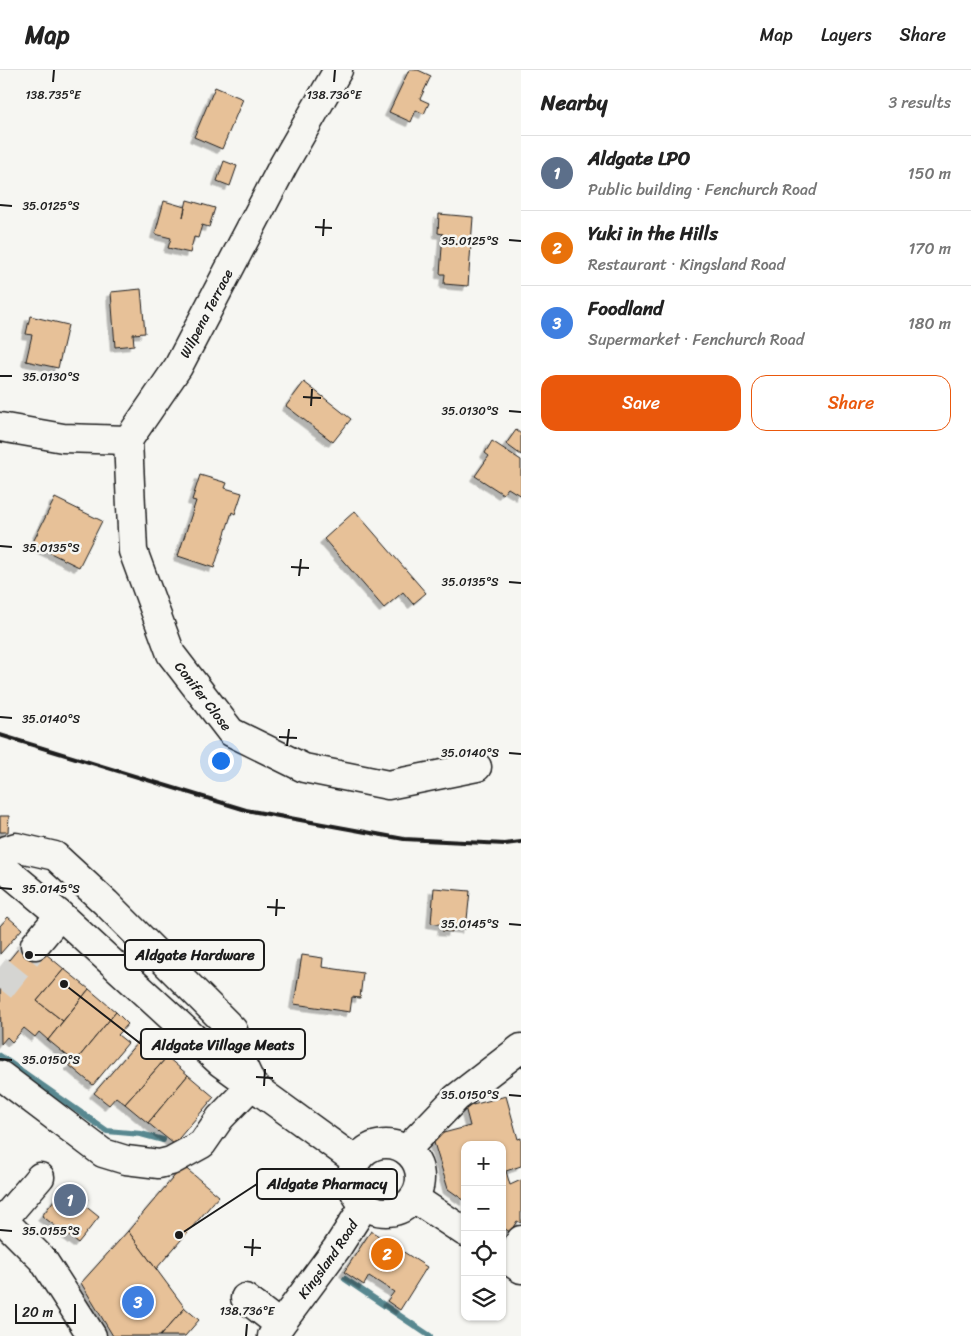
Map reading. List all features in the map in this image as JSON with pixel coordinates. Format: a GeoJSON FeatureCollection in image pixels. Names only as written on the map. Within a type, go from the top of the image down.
{"type":"FeatureCollection","features":[{"type":"Feature","properties":{"kind":"street","name":"Wilpena Terrace"},"geometry":{"type":"LineString","coordinates":[[128,440],[178,367],[284,164],[338,70]]}},
{"type":"Feature","properties":{"kind":"street"},"geometry":{"type":"LineString","coordinates":[[0,427],[64,438],[128,440]]}},
{"type":"Feature","properties":{"kind":"street","name":"Conifer Close"},"geometry":{"type":"LineString","coordinates":[[128,440],[133,551],[171,654],[231,732],[304,768],[388,786],[477,767]]}},
{"type":"Feature","properties":{"kind":"street"},"geometry":{"type":"LineString","coordinates":[[0,852],[16,847],[54,856],[106,903],[233,1030],[242,1064],[252,1085]]}},
{"type":"Feature","properties":{"kind":"street"},"geometry":{"type":"LineString","coordinates":[[0,865],[60,915],[221,1063],[356,1161]]}},
{"type":"Feature","properties":{"kind":"street"},"geometry":{"type":"LineString","coordinates":[[35,945],[60,915]]}},
{"type":"Feature","properties":{"kind":"street"},"geometry":{"type":"LineString","coordinates":[[406,1150],[456,1098],[521,1048]]}},
{"type":"Feature","properties":{"kind":"street"},"geometry":{"type":"LineString","coordinates":[[0,1075],[103,1153],[126,1160],[159,1164],[171,1161],[202,1144],[220,1118],[252,1085]]}},
{"type":"Feature","properties":{"kind":"street"},"geometry":{"type":"LineString","coordinates":[[384,1144],[396,1145],[406,1150],[414,1158],[420,1178],[419,1189],[406,1206],[390,1213],[372,1210],[364,1206],[354,1192],[352,1168],[356,1161],[363,1152],[373,1146],[384,1144]]}},
{"type":"Feature","properties":{"kind":"street"},"geometry":{"type":"LineString","coordinates":[[40,1177],[2,1218],[43,1260],[92,1336]]}},
{"type":"Feature","properties":{"kind":"street"},"geometry":{"type":"LineString","coordinates":[[414,1198],[464,1231]]}},
{"type":"Feature","properties":{"kind":"street","name":"Kingsland Road"},"geometry":{"type":"LineString","coordinates":[[276,1331],[338,1248],[364,1206]]}},
{"type":"Feature","properties":{"kind":"street"},"geometry":{"type":"LineString","coordinates":[[245,1298],[276,1331]]}},
{"type":"Feature","properties":{"kind":"building"},"geometry":{"type":"Polygon","coordinates":[[[409,70],[418,70],[431,76],[420,99],[429,103],[424,114],[416,110],[411,122],[389,112],[409,70]]]}},
{"type":"Feature","properties":{"kind":"building"},"geometry":{"type":"Polygon","coordinates":[[[215,87],[243,99],[222,149],[194,137],[215,87]]]}},
{"type":"Feature","properties":{"kind":"building"},"geometry":{"type":"Polygon","coordinates":[[[224,161],[237,166],[230,186],[217,181],[224,161]]]}},
{"type":"Feature","properties":{"kind":"building"},"geometry":{"type":"Polygon","coordinates":[[[187,200],[215,208],[209,227],[202,225],[198,238],[194,237],[190,253],[168,248],[171,238],[155,234],[164,201],[185,207],[183,217],[187,200]]]}},
{"type":"Feature","properties":{"kind":"building"},"geometry":{"type":"Polygon","coordinates":[[[439,214],[473,217],[468,286],[444,284],[445,274],[440,274],[443,234],[438,233],[439,214]]]}},
{"type":"Feature","properties":{"kind":"building"},"geometry":{"type":"Polygon","coordinates":[[[141,289],[145,333],[133,334],[134,345],[115,347],[111,292],[141,289]]]}},
{"type":"Feature","properties":{"kind":"building"},"geometry":{"type":"Polygon","coordinates":[[[30,316],[68,325],[58,368],[26,361],[32,335],[26,334],[30,316]]]}},
{"type":"Feature","properties":{"kind":"building"},"geometry":{"type":"Polygon","coordinates":[[[304,382],[351,419],[333,442],[286,406],[304,382]]]}},
{"type":"Feature","properties":{"kind":"building"},"geometry":{"type":"Polygon","coordinates":[[[516,430],[521,434],[521,455],[506,444],[516,430]]]}},
{"type":"Feature","properties":{"kind":"building"},"geometry":{"type":"Polygon","coordinates":[[[492,441],[521,460],[521,496],[508,488],[503,494],[475,476],[489,456],[485,453],[492,441]]]}},
{"type":"Feature","properties":{"kind":"building"},"geometry":{"type":"Polygon","coordinates":[[[200,475],[227,483],[225,488],[242,493],[235,514],[232,512],[214,568],[178,556],[196,501],[192,500],[200,475]]]}},
{"type":"Feature","properties":{"kind":"building"},"geometry":{"type":"Polygon","coordinates":[[[55,498],[102,521],[79,567],[32,544],[55,498]]]}},
{"type":"Feature","properties":{"kind":"building"},"geometry":{"type":"Polygon","coordinates":[[[355,511],[426,593],[413,604],[403,592],[384,608],[324,539],[355,511]]]}},
{"type":"Feature","properties":{"kind":"building"},"geometry":{"type":"Polygon","coordinates":[[[0,816],[9,816],[8,832],[0,832],[0,816]]]}},
{"type":"Feature","properties":{"kind":"building"},"geometry":{"type":"Polygon","coordinates":[[[434,888],[470,891],[466,929],[453,927],[452,932],[442,931],[443,925],[431,923],[434,888]]]}},
{"type":"Feature","properties":{"kind":"building"},"geometry":{"type":"Polygon","coordinates":[[[8,917],[22,929],[0,954],[0,926],[8,917]]]}},
{"type":"Feature","properties":{"kind":"building"},"geometry":{"type":"Polygon","coordinates":[[[27,938],[64,969],[37,1001],[63,1021],[48,1040],[39,1032],[35,1037],[24,1028],[12,1042],[7,1037],[1,1044],[0,971],[27,938]]]}},
{"type":"Feature","properties":{"kind":"building"},"geometry":{"type":"Polygon","coordinates":[[[302,955],[323,958],[322,967],[363,973],[360,998],[352,997],[350,1012],[294,1004],[302,955]]]}},
{"type":"Feature","properties":{"kind":"building"},"geometry":{"type":"Polygon","coordinates":[[[64,969],[89,989],[63,1021],[37,1001],[64,969]]]}},
{"type":"Feature","properties":{"kind":"building"},"geometry":{"type":"Polygon","coordinates":[[[89,989],[116,1012],[75,1062],[48,1040],[89,989]]]}},
{"type":"Feature","properties":{"kind":"building"},"geometry":{"type":"Polygon","coordinates":[[[116,1012],[128,1024],[118,1035],[128,1043],[93,1085],[69,1065],[75,1062],[116,1012]]]}},
{"type":"Feature","properties":{"kind":"building"},"geometry":{"type":"Polygon","coordinates":[[[143,1036],[167,1057],[125,1104],[116,1097],[109,1105],[94,1093],[143,1036]]]}},
{"type":"Feature","properties":{"kind":"building"},"geometry":{"type":"Polygon","coordinates":[[[167,1057],[188,1075],[148,1123],[125,1104],[167,1057]]]}},
{"type":"Feature","properties":{"kind":"building"},"geometry":{"type":"Polygon","coordinates":[[[188,1075],[214,1097],[174,1144],[148,1123],[188,1075]]]}},
{"type":"Feature","properties":{"kind":"building"},"geometry":{"type":"Polygon","coordinates":[[[506,1096],[518,1139],[521,1138],[521,1166],[506,1171],[506,1141],[461,1141],[461,1198],[448,1189],[432,1136],[470,1126],[465,1107],[506,1096]]]}},
{"type":"Feature","properties":{"kind":"building"},"geometry":{"type":"Polygon","coordinates":[[[183,1166],[219,1196],[156,1269],[128,1231],[183,1166]]]}},
{"type":"Feature","properties":{"kind":"building"},"geometry":{"type":"Polygon","coordinates":[[[506,1171],[510,1185],[521,1180],[521,1223],[517,1221],[510,1232],[506,1230],[506,1171]]]}},
{"type":"Feature","properties":{"kind":"building"},"geometry":{"type":"Polygon","coordinates":[[[67,1183],[88,1199],[84,1205],[99,1217],[78,1243],[42,1216],[67,1183]]]}},
{"type":"Feature","properties":{"kind":"building"},"geometry":{"type":"Polygon","coordinates":[[[128,1231],[185,1308],[160,1336],[113,1336],[81,1283],[128,1231]]]}},
{"type":"Feature","properties":{"kind":"building"},"geometry":{"type":"Polygon","coordinates":[[[371,1231],[427,1267],[400,1310],[387,1301],[394,1292],[369,1276],[364,1285],[344,1272],[371,1231]]]}},
{"type":"Feature","properties":{"kind":"building"},"geometry":{"type":"Polygon","coordinates":[[[185,1308],[199,1320],[185,1336],[160,1336],[185,1308]]]}},
{"type":"Feature","properties":{"kind":"waterway"},"geometry":{"type":"LineString","coordinates":[[0,1056],[107,1131],[141,1134],[163,1140]]}},
{"type":"Feature","properties":{"kind":"waterway"},"geometry":{"type":"LineString","coordinates":[[345,1279],[430,1336]]}},
{"type":"Feature","properties":{"kind":"tunnel"},"geometry":{"type":"LineString","coordinates":[[0,989],[35,945]]}},
{"type":"Feature","properties":{"kind":"railway"},"geometry":{"type":"LineString","coordinates":[[0,735],[246,810],[404,839],[505,844],[521,842]]}},
{"type":"Feature","properties":{"kind":"place","name":"Aldgate Hardware"},"geometry":{"type":"Point","coordinates":[29,955]}},
{"type":"Feature","properties":{"kind":"place","name":"Aldgate Village Meats"},"geometry":{"type":"Point","coordinates":[64,984]}},
{"type":"Feature","properties":{"kind":"place","name":"Aldgate LPO"},"geometry":{"type":"Point","coordinates":[70,1200]}},
{"type":"Feature","properties":{"kind":"place","name":"Aldgate Pharmacy"},"geometry":{"type":"Point","coordinates":[179,1235]}},
{"type":"Feature","properties":{"kind":"place","name":"Yuki in the Hills"},"geometry":{"type":"Point","coordinates":[387,1254]}},
{"type":"Feature","properties":{"kind":"place","name":"Foodland"},"geometry":{"type":"Point","coordinates":[138,1302]}}]}
